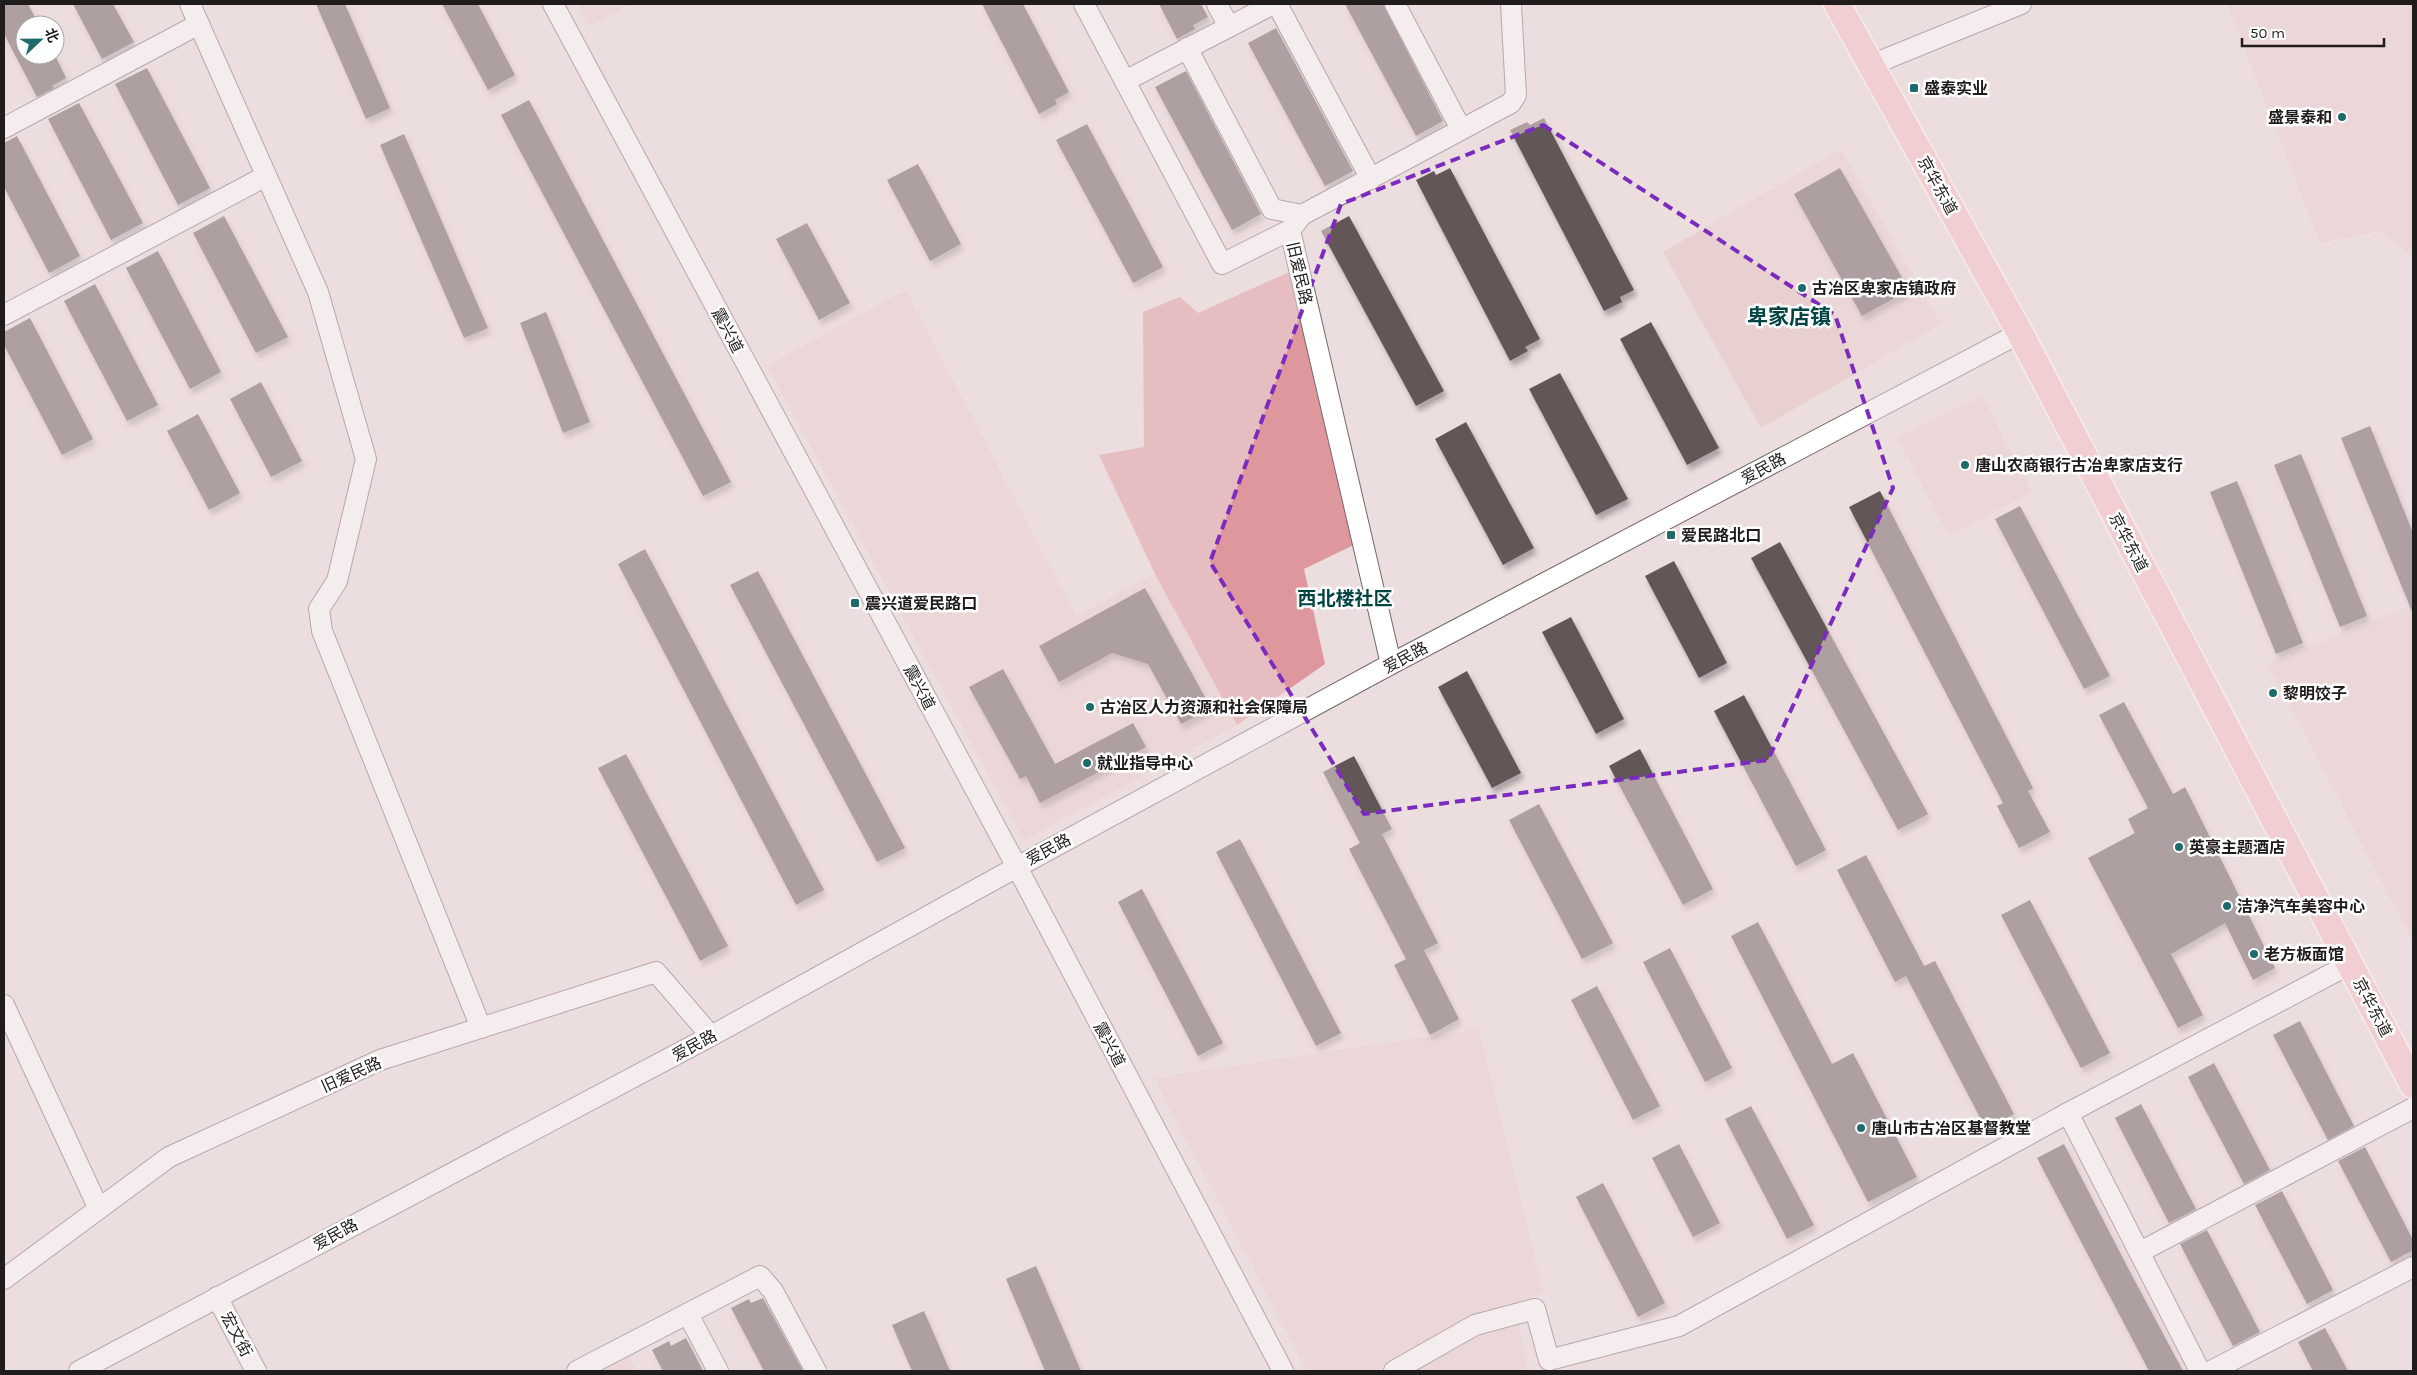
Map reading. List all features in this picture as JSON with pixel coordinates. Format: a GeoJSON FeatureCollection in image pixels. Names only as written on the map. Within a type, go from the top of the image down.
{"type":"FeatureCollection","features":[{"type":"Feature","properties":{"kind":"main road","name":"京华东道"},"geometry":{"type":"LineString","coordinates":[[1837,4],[2020,333],[2413,1085]]}},
{"type":"Feature","properties":{"kind":"street"},"geometry":{"type":"LineString","coordinates":[[190,4],[318,292],[366,460],[337,581],[319,609],[322,630],[481,1028]]}},
{"type":"Feature","properties":{"kind":"street","name":"震兴道"},"geometry":{"type":"LineString","coordinates":[[554,4],[1017,866],[1283,1371]]}},
{"type":"Feature","properties":{"kind":"street"},"geometry":{"type":"LineString","coordinates":[[1084,4],[1222,264],[1290,230]]}},
{"type":"Feature","properties":{"kind":"street"},"geometry":{"type":"LineString","coordinates":[[1217,4],[1229,27]]}},
{"type":"Feature","properties":{"kind":"street"},"geometry":{"type":"LineString","coordinates":[[1125,81],[1273,4]]}},
{"type":"Feature","properties":{"kind":"street"},"geometry":{"type":"LineString","coordinates":[[1277,4],[1371,179]]}},
{"type":"Feature","properties":{"kind":"street"},"geometry":{"type":"LineString","coordinates":[[1395,4],[1461,129]]}},
{"type":"Feature","properties":{"kind":"street","name":"旧爱民路"},"geometry":{"type":"LineString","coordinates":[[1391,664],[1290,230],[1302,214],[1511,103],[1516,96],[1511,4]]}},
{"type":"Feature","properties":{"kind":"street"},"geometry":{"type":"LineString","coordinates":[[1871,65],[2021,4]]}},
{"type":"Feature","properties":{"kind":"street"},"geometry":{"type":"LineString","coordinates":[[4,128],[199,24]]}},
{"type":"Feature","properties":{"kind":"street"},"geometry":{"type":"LineString","coordinates":[[1188,48],[1272,209],[1302,214]]}},
{"type":"Feature","properties":{"kind":"street"},"geometry":{"type":"LineString","coordinates":[[4,315],[266,176]]}},
{"type":"Feature","properties":{"kind":"street","name":"爱民路"},"geometry":{"type":"LineString","coordinates":[[79,1371],[711,1036],[1017,866],[1391,664],[2020,333]]}},
{"type":"Feature","properties":{"kind":"street"},"geometry":{"type":"LineString","coordinates":[[1394,1371],[1474,1325],[1535,1309],[1549,1360],[1679,1326],[2068,1113],[2350,964]]}},
{"type":"Feature","properties":{"kind":"street","name":"旧爱民路"},"geometry":{"type":"LineString","coordinates":[[4,1279],[169,1157],[380,1060],[656,972],[711,1036]]}},
{"type":"Feature","properties":{"kind":"street"},"geometry":{"type":"LineString","coordinates":[[4,1005],[99,1209]]}},
{"type":"Feature","properties":{"kind":"street"},"geometry":{"type":"LineString","coordinates":[[2140,1252],[2413,1108]]}},
{"type":"Feature","properties":{"kind":"street"},"geometry":{"type":"LineString","coordinates":[[2068,1113],[2200,1371]]}},
{"type":"Feature","properties":{"kind":"street"},"geometry":{"type":"LineString","coordinates":[[2211,1371],[2413,1267]]}},
{"type":"Feature","properties":{"kind":"street"},"geometry":{"type":"LineString","coordinates":[[577,1371],[760,1276],[773,1291],[816,1371]]}},
{"type":"Feature","properties":{"kind":"street","name":"宏文街"},"geometry":{"type":"LineString","coordinates":[[217,1297],[256,1371]]}},
{"type":"Feature","properties":{"kind":"street"},"geometry":{"type":"LineString","coordinates":[[688,1314],[718,1371]]}},
{"type":"Feature","properties":{"kind":"highlighted area"},"geometry":{"type":"Polygon","coordinates":[[[1543,125],[1835,315],[1893,488],[1768,760],[1364,814],[1210,562],[1341,204],[1543,125]]]}},
{"type":"Feature","properties":{"kind":"shaded area"},"geometry":{"type":"Polygon","coordinates":[[[578,4],[631,4],[589,26],[578,4]]]}},
{"type":"Feature","properties":{"kind":"shaded area","name":"盛景泰和"},"geometry":{"type":"Polygon","coordinates":[[[2227,4],[2413,4],[2413,257],[2380,231],[2320,243],[2227,4]]]}},
{"type":"Feature","properties":{"kind":"shaded area","name":"古冶区卑家店镇政府"},"geometry":{"type":"Polygon","coordinates":[[[1841,149],[1941,324],[1761,428],[1663,252],[1841,149]]]}},
{"type":"Feature","properties":{"kind":"shaded area"},"geometry":{"type":"Polygon","coordinates":[[[1296,269],[1362,541],[1304,569],[1325,664],[1237,725],[1155,574],[1099,455],[1144,447],[1143,312],[1180,297],[1198,313],[1296,269]]]}},
{"type":"Feature","properties":{"kind":"shaded area"},"geometry":{"type":"Polygon","coordinates":[[[906,290],[1076,616],[1155,574],[1237,725],[1024,840],[767,366],[906,290]]]}},
{"type":"Feature","properties":{"kind":"shaded area","name":"唐山农商银行古冶卑家店支行"},"geometry":{"type":"Polygon","coordinates":[[[1982,396],[2032,492],[1949,536],[1897,438],[1982,396]]]}},
{"type":"Feature","properties":{"kind":"shaded area"},"geometry":{"type":"Polygon","coordinates":[[[2413,605],[2413,942],[2268,664],[2413,605]]]}},
{"type":"Feature","properties":{"kind":"shaded area"},"geometry":{"type":"Polygon","coordinates":[[[1479,1029],[1543,1293],[1515,1303],[1527,1371],[1307,1371],[1154,1078],[1479,1029]]]}},
{"type":"Feature","properties":{"kind":"shaded area"},"geometry":{"type":"Polygon","coordinates":[[[629,1356],[637,1371],[600,1371],[629,1356]]]}},
{"type":"Feature","properties":{"kind":"building"},"geometry":{"type":"Polygon","coordinates":[[[4,4],[28,4],[34,15],[15,15],[15,55],[4,34],[4,4]]]}},
{"type":"Feature","properties":{"kind":"building"},"geometry":{"type":"Polygon","coordinates":[[[73,4],[113,4],[134,42],[102,59],[73,4]]]}},
{"type":"Feature","properties":{"kind":"building"},"geometry":{"type":"Polygon","coordinates":[[[316,4],[345,4],[390,108],[366,119],[316,4]]]}},
{"type":"Feature","properties":{"kind":"building"},"geometry":{"type":"Polygon","coordinates":[[[442,4],[478,4],[515,75],[488,90],[442,4]]]}},
{"type":"Feature","properties":{"kind":"building"},"geometry":{"type":"Polygon","coordinates":[[[982,4],[1023,4],[1069,92],[1055,100],[1057,104],[1039,114],[982,4]]]}},
{"type":"Feature","properties":{"kind":"building"},"geometry":{"type":"Polygon","coordinates":[[[1159,4],[1201,4],[1208,17],[1193,25],[1195,29],[1177,39],[1159,4]]]}},
{"type":"Feature","properties":{"kind":"building"},"geometry":{"type":"Polygon","coordinates":[[[1345,4],[1383,4],[1443,121],[1416,136],[1345,4]]]}},
{"type":"Feature","properties":{"kind":"building"},"geometry":{"type":"Polygon","coordinates":[[[1276,28],[1353,171],[1325,186],[1248,43],[1276,28]]]}},
{"type":"Feature","properties":{"kind":"building"},"geometry":{"type":"Polygon","coordinates":[[[20,65],[60,65],[66,78],[52,86],[54,88],[37,97],[20,65]]]}},
{"type":"Feature","properties":{"kind":"building"},"geometry":{"type":"Polygon","coordinates":[[[147,68],[210,188],[178,205],[115,84],[147,68]]]}},
{"type":"Feature","properties":{"kind":"building"},"geometry":{"type":"Polygon","coordinates":[[[1186,71],[1261,214],[1232,230],[1155,87],[1186,71]]]}},
{"type":"Feature","properties":{"kind":"building"},"geometry":{"type":"Polygon","coordinates":[[[529,100],[731,482],[703,496],[501,115],[529,100]]]}},
{"type":"Feature","properties":{"kind":"building"},"geometry":{"type":"Polygon","coordinates":[[[79,103],[143,223],[111,240],[48,119],[79,103]]]}},
{"type":"Feature","properties":{"kind":"building"},"geometry":{"type":"Polygon","coordinates":[[[1544,118],[1634,290],[1620,297],[1622,302],[1604,311],[1510,130],[1527,122],[1530,125],[1544,118]]]}},
{"type":"Feature","properties":{"kind":"building"},"geometry":{"type":"Polygon","coordinates":[[[1087,124],[1163,267],[1133,283],[1056,140],[1087,124]]]}},
{"type":"Feature","properties":{"kind":"building"},"geometry":{"type":"Polygon","coordinates":[[[404,134],[488,328],[464,338],[380,145],[404,134]]]}},
{"type":"Feature","properties":{"kind":"building"},"geometry":{"type":"Polygon","coordinates":[[[17,136],[80,256],[49,273],[4,187],[4,143],[17,136]]]}},
{"type":"Feature","properties":{"kind":"building"},"geometry":{"type":"Polygon","coordinates":[[[918,164],[961,244],[930,261],[887,180],[918,164]]]}},
{"type":"Feature","properties":{"kind":"building"},"geometry":{"type":"Polygon","coordinates":[[[1450,168],[1540,339],[1525,347],[1528,351],[1510,361],[1416,180],[1434,171],[1436,175],[1450,168]]]}},
{"type":"Feature","properties":{"kind":"building","name":"古冶区卑家店镇政府"},"geometry":{"type":"Polygon","coordinates":[[[1840,168],[1909,290],[1862,316],[1794,194],[1840,168]]]}},
{"type":"Feature","properties":{"kind":"building"},"geometry":{"type":"Polygon","coordinates":[[[224,216],[288,337],[256,353],[193,233],[224,216]]]}},
{"type":"Feature","properties":{"kind":"building"},"geometry":{"type":"Polygon","coordinates":[[[1349,216],[1444,391],[1416,406],[1321,231],[1349,216]]]}},
{"type":"Feature","properties":{"kind":"building"},"geometry":{"type":"Polygon","coordinates":[[[807,223],[850,303],[819,320],[776,239],[807,223]]]}},
{"type":"Feature","properties":{"kind":"building"},"geometry":{"type":"Polygon","coordinates":[[[158,251],[221,372],[190,389],[126,268],[158,251]]]}},
{"type":"Feature","properties":{"kind":"building"},"geometry":{"type":"Polygon","coordinates":[[[95,284],[158,405],[127,421],[64,301],[95,284]]]}},
{"type":"Feature","properties":{"kind":"building"},"geometry":{"type":"Polygon","coordinates":[[[546,312],[590,422],[563,433],[520,323],[546,312]]]}},
{"type":"Feature","properties":{"kind":"building"},"geometry":{"type":"Polygon","coordinates":[[[30,318],[93,439],[62,455],[4,345],[4,332],[30,318]]]}},
{"type":"Feature","properties":{"kind":"building"},"geometry":{"type":"Polygon","coordinates":[[[1651,322],[1719,448],[1687,465],[1620,339],[1651,322]]]}},
{"type":"Feature","properties":{"kind":"building"},"geometry":{"type":"Polygon","coordinates":[[[1560,373],[1628,499],[1596,515],[1529,389],[1560,373]]]}},
{"type":"Feature","properties":{"kind":"building"},"geometry":{"type":"Polygon","coordinates":[[[261,382],[302,461],[271,477],[230,399],[261,382]]]}},
{"type":"Feature","properties":{"kind":"building"},"geometry":{"type":"Polygon","coordinates":[[[198,414],[240,493],[209,510],[167,431],[198,414]]]}},
{"type":"Feature","properties":{"kind":"building"},"geometry":{"type":"Polygon","coordinates":[[[1466,422],[1534,548],[1503,565],[1435,439],[1466,422]]]}},
{"type":"Feature","properties":{"kind":"building"},"geometry":{"type":"Polygon","coordinates":[[[2370,426],[2413,533],[2413,614],[2341,438],[2370,426]]]}},
{"type":"Feature","properties":{"kind":"building"},"geometry":{"type":"Polygon","coordinates":[[[2301,454],[2367,616],[2340,627],[2274,465],[2301,454]]]}},
{"type":"Feature","properties":{"kind":"building"},"geometry":{"type":"Polygon","coordinates":[[[2237,481],[2303,643],[2276,654],[2210,492],[2237,481]]]}},
{"type":"Feature","properties":{"kind":"building"},"geometry":{"type":"Polygon","coordinates":[[[1880,491],[2033,788],[2028,791],[2050,832],[2019,848],[1997,806],[2003,803],[1849,507],[1880,491]]]}},
{"type":"Feature","properties":{"kind":"building"},"geometry":{"type":"Polygon","coordinates":[[[2020,506],[2110,676],[2084,689],[1995,519],[2020,506]]]}},
{"type":"Feature","properties":{"kind":"building"},"geometry":{"type":"Polygon","coordinates":[[[1780,542],[1928,814],[1898,830],[1751,558],[1780,542]]]}},
{"type":"Feature","properties":{"kind":"building"},"geometry":{"type":"Polygon","coordinates":[[[645,549],[824,890],[796,905],[618,564],[645,549]]]}},
{"type":"Feature","properties":{"kind":"building"},"geometry":{"type":"Polygon","coordinates":[[[1674,561],[1727,663],[1699,678],[1645,576],[1674,561]]]}},
{"type":"Feature","properties":{"kind":"building"},"geometry":{"type":"Polygon","coordinates":[[[758,571],[905,848],[877,862],[730,585],[758,571]]]}},
{"type":"Feature","properties":{"kind":"building","name":"古冶区人力资源和社会保障局"},"geometry":{"type":"Polygon","coordinates":[[[1145,588],[1211,708],[1181,724],[1148,664],[1112,653],[1059,682],[1039,646],[1145,588]]]}},
{"type":"Feature","properties":{"kind":"building"},"geometry":{"type":"Polygon","coordinates":[[[1571,617],[1624,719],[1596,734],[1542,632],[1571,617]]]}},
{"type":"Feature","properties":{"kind":"building"},"geometry":{"type":"Polygon","coordinates":[[[1003,669],[1055,764],[1133,723],[1146,747],[1040,803],[1026,776],[1020,779],[969,687],[1003,669]]]}},
{"type":"Feature","properties":{"kind":"building"},"geometry":{"type":"Polygon","coordinates":[[[1467,671],[1521,773],[1492,788],[1438,687],[1467,671]]]}},
{"type":"Feature","properties":{"kind":"building"},"geometry":{"type":"Polygon","coordinates":[[[1744,695],[1826,850],[1796,866],[1714,711],[1744,695]]]}},
{"type":"Feature","properties":{"kind":"building"},"geometry":{"type":"Polygon","coordinates":[[[2124,702],[2173,794],[2185,787],[2275,968],[2253,980],[2225,923],[2171,954],[2203,1015],[2178,1028],[2088,858],[2135,833],[2128,819],[2148,808],[2099,715],[2124,702]]]}},
{"type":"Feature","properties":{"kind":"building"},"geometry":{"type":"Polygon","coordinates":[[[1640,749],[1713,889],[1683,905],[1609,766],[1640,749]]]}},
{"type":"Feature","properties":{"kind":"building"},"geometry":{"type":"Polygon","coordinates":[[[626,754],[728,946],[700,961],[598,768],[626,754]]]}},
{"type":"Feature","properties":{"kind":"building"},"geometry":{"type":"Polygon","coordinates":[[[1354,756],[1392,829],[1382,834],[1438,943],[1424,950],[1459,1019],[1430,1035],[1394,965],[1406,959],[1349,849],[1360,843],[1323,772],[1354,756]]]}},
{"type":"Feature","properties":{"kind":"building"},"geometry":{"type":"Polygon","coordinates":[[[1539,804],[1613,943],[1582,959],[1509,820],[1539,804]]]}},
{"type":"Feature","properties":{"kind":"building"},"geometry":{"type":"Polygon","coordinates":[[[1240,839],[1341,1033],[1316,1046],[1216,852],[1240,839]]]}},
{"type":"Feature","properties":{"kind":"building"},"geometry":{"type":"Polygon","coordinates":[[[1866,855],[1924,966],[1935,961],[2014,1114],[1986,1129],[1906,976],[1895,982],[1837,870],[1866,855]]]}},
{"type":"Feature","properties":{"kind":"building"},"geometry":{"type":"Polygon","coordinates":[[[1142,889],[1223,1043],[1198,1056],[1118,902],[1142,889]]]}},
{"type":"Feature","properties":{"kind":"building"},"geometry":{"type":"Polygon","coordinates":[[[2030,900],[2110,1053],[2081,1068],[2001,915],[2030,900]]]}},
{"type":"Feature","properties":{"kind":"building","name":"唐山市古冶区基督教堂"},"geometry":{"type":"Polygon","coordinates":[[[1758,922],[1832,1064],[1853,1053],[1917,1177],[1868,1202],[1731,936],[1758,922]]]}},
{"type":"Feature","properties":{"kind":"building"},"geometry":{"type":"Polygon","coordinates":[[[1670,948],[1732,1068],[1705,1082],[1643,962],[1670,948]]]}},
{"type":"Feature","properties":{"kind":"building"},"geometry":{"type":"Polygon","coordinates":[[[1597,986],[1660,1106],[1633,1120],[1571,1000],[1597,986]]]}},
{"type":"Feature","properties":{"kind":"building"},"geometry":{"type":"Polygon","coordinates":[[[2300,1021],[2354,1126],[2328,1140],[2273,1035],[2300,1021]]]}},
{"type":"Feature","properties":{"kind":"building"},"geometry":{"type":"Polygon","coordinates":[[[2214,1063],[2270,1170],[2244,1184],[2188,1077],[2214,1063]]]}},
{"type":"Feature","properties":{"kind":"building"},"geometry":{"type":"Polygon","coordinates":[[[2141,1104],[2196,1209],[2169,1223],[2115,1118],[2141,1104]]]}},
{"type":"Feature","properties":{"kind":"building"},"geometry":{"type":"Polygon","coordinates":[[[1751,1106],[1814,1225],[1787,1239],[1725,1119],[1751,1106]]]}},
{"type":"Feature","properties":{"kind":"building"},"geometry":{"type":"Polygon","coordinates":[[[1679,1144],[1720,1223],[1693,1237],[1652,1158],[1679,1144]]]}},
{"type":"Feature","properties":{"kind":"building"},"geometry":{"type":"Polygon","coordinates":[[[2064,1144],[2183,1371],[2149,1371],[2037,1158],[2064,1144]]]}},
{"type":"Feature","properties":{"kind":"building"},"geometry":{"type":"Polygon","coordinates":[[[2365,1147],[2413,1240],[2413,1250],[2391,1262],[2338,1161],[2365,1147]]]}},
{"type":"Feature","properties":{"kind":"building"},"geometry":{"type":"Polygon","coordinates":[[[1603,1183],[1665,1303],[1638,1317],[1576,1197],[1603,1183]]]}},
{"type":"Feature","properties":{"kind":"building"},"geometry":{"type":"Polygon","coordinates":[[[2282,1191],[2333,1290],[2307,1304],[2255,1205],[2282,1191]]]}},
{"type":"Feature","properties":{"kind":"building"},"geometry":{"type":"Polygon","coordinates":[[[2207,1230],[2260,1332],[2233,1346],[2180,1244],[2207,1230]]]}},
{"type":"Feature","properties":{"kind":"building"},"geometry":{"type":"Polygon","coordinates":[[[1036,1266],[1081,1371],[1045,1371],[1006,1279],[1036,1266]]]}},
{"type":"Feature","properties":{"kind":"building"},"geometry":{"type":"Polygon","coordinates":[[[763,1298],[803,1371],[764,1371],[731,1308],[749,1299],[751,1303],[763,1298]]]}},
{"type":"Feature","properties":{"kind":"building"},"geometry":{"type":"Polygon","coordinates":[[[924,1311],[950,1371],[912,1371],[892,1325],[924,1311]]]}},
{"type":"Feature","properties":{"kind":"building"},"geometry":{"type":"Polygon","coordinates":[[[2325,1328],[2348,1371],[2313,1371],[2298,1342],[2325,1328]]]}},
{"type":"Feature","properties":{"kind":"building"},"geometry":{"type":"Polygon","coordinates":[[[686,1338],[703,1371],[663,1371],[652,1350],[669,1341],[671,1346],[686,1338]]]}},
{"type":"Feature","properties":{"kind":"place","name":"盛泰实业"},"geometry":{"type":"Point","coordinates":[1914,88]}},
{"type":"Feature","properties":{"kind":"place","name":"盛景泰和"},"geometry":{"type":"Point","coordinates":[2342,117]}},
{"type":"Feature","properties":{"kind":"place","name":"古冶区卑家店镇政府"},"geometry":{"type":"Point","coordinates":[1802,288]}},
{"type":"Feature","properties":{"kind":"place","name":"唐山农商银行古冶卑家店支行"},"geometry":{"type":"Point","coordinates":[1965,465]}},
{"type":"Feature","properties":{"kind":"place","name":"爱民路北口"},"geometry":{"type":"Point","coordinates":[1671,535]}},
{"type":"Feature","properties":{"kind":"place","name":"震兴道爱民路口"},"geometry":{"type":"Point","coordinates":[855,603]}},
{"type":"Feature","properties":{"kind":"place","name":"黎明饺子"},"geometry":{"type":"Point","coordinates":[2273,693]}},
{"type":"Feature","properties":{"kind":"place","name":"古冶区人力资源和社会保障局"},"geometry":{"type":"Point","coordinates":[1090,707]}},
{"type":"Feature","properties":{"kind":"place","name":"就业指导中心"},"geometry":{"type":"Point","coordinates":[1087,763]}},
{"type":"Feature","properties":{"kind":"place","name":"英豪主题酒店"},"geometry":{"type":"Point","coordinates":[2179,847]}},
{"type":"Feature","properties":{"kind":"place","name":"洁净汽车美容中心"},"geometry":{"type":"Point","coordinates":[2227,906]}},
{"type":"Feature","properties":{"kind":"place","name":"老方板面馆"},"geometry":{"type":"Point","coordinates":[2254,954]}},
{"type":"Feature","properties":{"kind":"place","name":"唐山市古冶区基督教堂"},"geometry":{"type":"Point","coordinates":[1861,1128]}},
{"type":"Feature","properties":{"kind":"district","name":"卑家店镇"},"geometry":{"type":"Point","coordinates":[1789,317]}},
{"type":"Feature","properties":{"kind":"district","name":"西北楼社区"},"geometry":{"type":"Point","coordinates":[1345,598]}}]}
